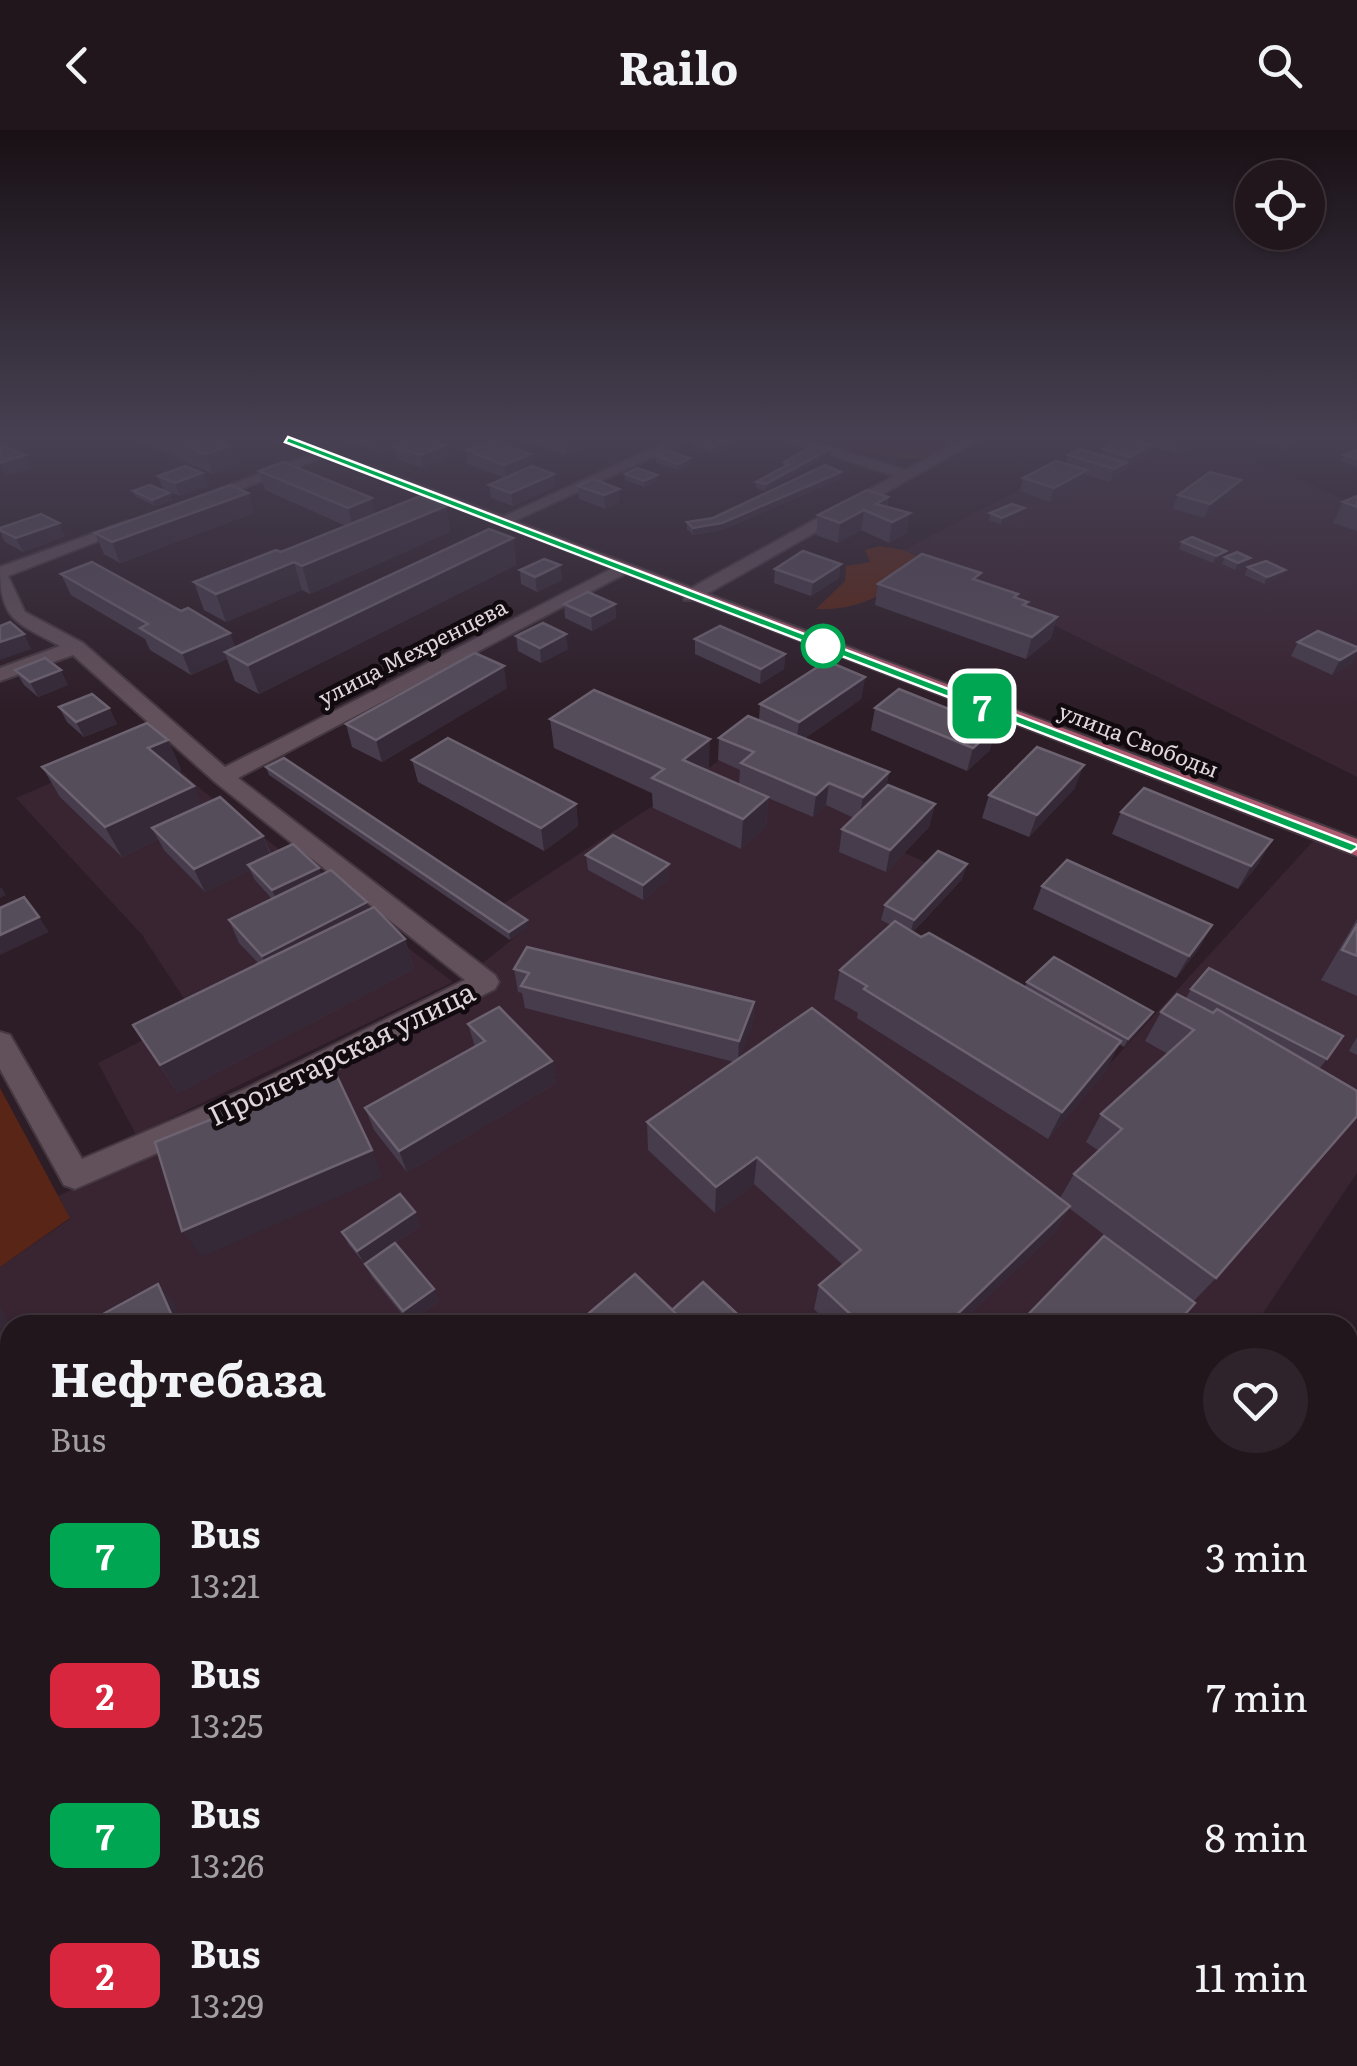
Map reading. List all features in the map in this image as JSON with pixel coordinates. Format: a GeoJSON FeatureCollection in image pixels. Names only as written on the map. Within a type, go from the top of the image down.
{"type":"FeatureCollection","features":[{"type":"Feature","properties":{"kind":"main road","name":"улица Свободы"},"geometry":{"type":"LineString","coordinates":[[526,530],[1357,848]]}},
{"type":"Feature","properties":{"kind":"street"},"geometry":{"type":"LineString","coordinates":[[0,576],[118,530]]}},
{"type":"Feature","properties":{"kind":"street"},"geometry":{"type":"LineString","coordinates":[[690,596],[808,530]]}},
{"type":"Feature","properties":{"kind":"street","name":"улица Мехренцева"},"geometry":{"type":"LineString","coordinates":[[223,778],[624,569]]}},
{"type":"Feature","properties":{"kind":"street","name":"Пролетарская улица"},"geometry":{"type":"LineString","coordinates":[[0,576],[9,618],[76,647],[223,778],[485,982],[256,1097],[75,1176],[0,1043]]}},
{"type":"Feature","properties":{"kind":"street"},"geometry":{"type":"LineString","coordinates":[[0,674],[76,647]]}},
{"type":"Feature","properties":{"kind":"shaded area"},"geometry":{"type":"Polygon","coordinates":[[[942,530],[1357,530],[1357,777],[904,550],[942,530]]]}},
{"type":"Feature","properties":{"kind":"shaded area"},"geometry":{"type":"Polygon","coordinates":[[[879,546],[904,550],[925,561],[901,581],[862,603],[816,609],[845,581],[846,566],[870,562],[865,550],[879,546]]]}},
{"type":"Feature","properties":{"kind":"shaded area"},"geometry":{"type":"Polygon","coordinates":[[[596,720],[709,768],[747,738],[905,853],[962,879],[910,935],[1105,1069],[1315,839],[1357,859],[1357,1173],[1262,1315],[0,1315],[0,1267],[70,1219],[58,1196],[255,1105],[497,981],[480,965],[528,927],[498,907],[663,799],[554,748],[596,720]]]}},
{"type":"Feature","properties":{"kind":"shaded area"},"geometry":{"type":"Polygon","coordinates":[[[147,741],[203,791],[453,982],[136,1135],[98,1063],[194,1014],[142,935],[16,798],[147,741]]]}},
{"type":"Feature","properties":{"kind":"shaded area"},"geometry":{"type":"Polygon","coordinates":[[[0,1088],[70,1218],[0,1267],[0,1088]]]}},
{"type":"Feature","properties":{"kind":"building"},"geometry":{"type":"Polygon","coordinates":[[[1,530],[38,530],[16,538],[1,530]]]}},
{"type":"Feature","properties":{"kind":"building"},"geometry":{"type":"Polygon","coordinates":[[[103,530],[144,530],[112,542],[95,533],[103,530]]]}},
{"type":"Feature","properties":{"kind":"building"},"geometry":{"type":"Polygon","coordinates":[[[335,530],[388,530],[302,566],[294,562],[216,594],[194,582],[276,550],[281,552],[335,530]]]}},
{"type":"Feature","properties":{"kind":"building"},"geometry":{"type":"Polygon","coordinates":[[[486,530],[513,538],[248,665],[225,652],[486,530]]]}},
{"type":"Feature","properties":{"kind":"building"},"geometry":{"type":"Polygon","coordinates":[[[1192,537],[1226,551],[1216,556],[1182,542],[1192,537]]]}},
{"type":"Feature","properties":{"kind":"building"},"geometry":{"type":"Polygon","coordinates":[[[803,551],[841,564],[813,582],[775,569],[803,551]]]}},
{"type":"Feature","properties":{"kind":"building"},"geometry":{"type":"Polygon","coordinates":[[[1237,552],[1250,558],[1238,563],[1225,557],[1237,552]]]}},
{"type":"Feature","properties":{"kind":"building"},"geometry":{"type":"Polygon","coordinates":[[[922,554],[981,573],[973,579],[1018,594],[1014,597],[1028,602],[1023,605],[1057,617],[1032,637],[878,584],[922,554]]]}},
{"type":"Feature","properties":{"kind":"building"},"geometry":{"type":"Polygon","coordinates":[[[544,559],[560,565],[535,577],[520,570],[544,559]]]}},
{"type":"Feature","properties":{"kind":"building"},"geometry":{"type":"Polygon","coordinates":[[[1266,561],[1285,570],[1267,577],[1248,567],[1266,561]]]}},
{"type":"Feature","properties":{"kind":"building"},"geometry":{"type":"Polygon","coordinates":[[[92,562],[181,611],[188,608],[230,633],[182,653],[140,628],[148,624],[61,574],[92,562]]]}},
{"type":"Feature","properties":{"kind":"building"},"geometry":{"type":"Polygon","coordinates":[[[588,592],[615,604],[591,616],[564,604],[588,592]]]}},
{"type":"Feature","properties":{"kind":"building"},"geometry":{"type":"Polygon","coordinates":[[[10,622],[24,634],[0,642],[0,626],[10,622]]]}},
{"type":"Feature","properties":{"kind":"building"},"geometry":{"type":"Polygon","coordinates":[[[543,623],[566,634],[540,648],[516,636],[543,623]]]}},
{"type":"Feature","properties":{"kind":"building"},"geometry":{"type":"Polygon","coordinates":[[[720,626],[785,654],[761,669],[695,639],[720,626]]]}},
{"type":"Feature","properties":{"kind":"building"},"geometry":{"type":"Polygon","coordinates":[[[1318,631],[1357,650],[1340,660],[1298,642],[1318,631]]]}},
{"type":"Feature","properties":{"kind":"building"},"geometry":{"type":"Polygon","coordinates":[[[475,653],[504,666],[376,740],[346,724],[475,653]]]}},
{"type":"Feature","properties":{"kind":"building"},"geometry":{"type":"Polygon","coordinates":[[[45,658],[61,670],[30,682],[15,670],[45,658]]]}},
{"type":"Feature","properties":{"kind":"building"},"geometry":{"type":"Polygon","coordinates":[[[827,661],[865,677],[799,722],[760,704],[827,661]]]}},
{"type":"Feature","properties":{"kind":"building"},"geometry":{"type":"Polygon","coordinates":[[[899,689],[996,728],[973,748],[875,708],[899,689]]]}},
{"type":"Feature","properties":{"kind":"building"},"geometry":{"type":"Polygon","coordinates":[[[594,690],[710,739],[683,760],[768,797],[743,819],[652,778],[664,769],[550,719],[594,690]]]}},
{"type":"Feature","properties":{"kind":"building"},"geometry":{"type":"Polygon","coordinates":[[[92,694],[109,708],[76,722],[59,707],[92,694]]]}},
{"type":"Feature","properties":{"kind":"building"},"geometry":{"type":"Polygon","coordinates":[[[748,716],[889,772],[863,797],[829,783],[816,795],[741,763],[754,752],[719,738],[748,716]]]}},
{"type":"Feature","properties":{"kind":"building"},"geometry":{"type":"Polygon","coordinates":[[[147,723],[168,740],[148,748],[194,786],[105,827],[42,767],[147,723]]]}},
{"type":"Feature","properties":{"kind":"building"},"geometry":{"type":"Polygon","coordinates":[[[448,738],[576,804],[541,828],[412,760],[448,738]]]}},
{"type":"Feature","properties":{"kind":"building"},"geometry":{"type":"Polygon","coordinates":[[[1037,747],[1084,765],[1037,815],[989,795],[1037,747]]]}},
{"type":"Feature","properties":{"kind":"building"},"geometry":{"type":"Polygon","coordinates":[[[284,758],[527,920],[509,932],[266,767],[284,758]]]}},
{"type":"Feature","properties":{"kind":"building"},"geometry":{"type":"Polygon","coordinates":[[[888,785],[935,804],[890,850],[842,829],[888,785]]]}},
{"type":"Feature","properties":{"kind":"building"},"geometry":{"type":"Polygon","coordinates":[[[1144,788],[1272,840],[1251,866],[1121,812],[1144,788]]]}},
{"type":"Feature","properties":{"kind":"building"},"geometry":{"type":"Polygon","coordinates":[[[220,797],[263,836],[194,869],[152,828],[220,797]]]}},
{"type":"Feature","properties":{"kind":"building"},"geometry":{"type":"Polygon","coordinates":[[[613,835],[669,864],[643,885],[586,855],[613,835]]]}},
{"type":"Feature","properties":{"kind":"building"},"geometry":{"type":"Polygon","coordinates":[[[293,844],[319,868],[272,890],[248,865],[293,844]]]}},
{"type":"Feature","properties":{"kind":"building"},"geometry":{"type":"Polygon","coordinates":[[[938,851],[967,864],[914,920],[885,905],[938,851]]]}},
{"type":"Feature","properties":{"kind":"building"},"geometry":{"type":"Polygon","coordinates":[[[1067,860],[1212,925],[1189,956],[1042,886],[1067,860]]]}},
{"type":"Feature","properties":{"kind":"building"},"geometry":{"type":"Polygon","coordinates":[[[331,870],[367,902],[262,956],[229,920],[331,870]]]}},
{"type":"Feature","properties":{"kind":"building"},"geometry":{"type":"Polygon","coordinates":[[[24,897],[39,917],[0,935],[0,908],[24,897]]]}},
{"type":"Feature","properties":{"kind":"building"},"geometry":{"type":"Polygon","coordinates":[[[374,907],[405,939],[160,1065],[133,1025],[374,907]]]}},
{"type":"Feature","properties":{"kind":"building"},"geometry":{"type":"Polygon","coordinates":[[[895,921],[921,937],[929,933],[1121,1041],[1062,1112],[864,989],[867,986],[840,970],[895,921]]]}},
{"type":"Feature","properties":{"kind":"building"},"geometry":{"type":"Polygon","coordinates":[[[1357,925],[1357,956],[1342,950],[1357,925]]]}},
{"type":"Feature","properties":{"kind":"building"},"geometry":{"type":"Polygon","coordinates":[[[527,947],[754,1002],[739,1041],[521,986],[529,973],[514,969],[527,947]]]}},
{"type":"Feature","properties":{"kind":"building"},"geometry":{"type":"Polygon","coordinates":[[[1054,957],[1153,1012],[1128,1039],[1027,982],[1054,957]]]}},
{"type":"Feature","properties":{"kind":"building"},"geometry":{"type":"Polygon","coordinates":[[[1209,968],[1343,1036],[1327,1059],[1191,989],[1209,968]]]}},
{"type":"Feature","properties":{"kind":"building"},"geometry":{"type":"Polygon","coordinates":[[[1177,994],[1213,1013],[1217,1009],[1357,1091],[1357,1116],[1216,1278],[1074,1174],[1122,1129],[1101,1114],[1194,1030],[1161,1012],[1177,994]]]}},
{"type":"Feature","properties":{"kind":"building"},"geometry":{"type":"Polygon","coordinates":[[[499,1007],[552,1061],[399,1151],[365,1108],[485,1041],[468,1024],[499,1007]]]}},
{"type":"Feature","properties":{"kind":"building"},"geometry":{"type":"Polygon","coordinates":[[[812,1008],[1070,1206],[956,1315],[851,1315],[819,1285],[861,1250],[757,1157],[716,1187],[647,1122],[812,1008]]]}},
{"type":"Feature","properties":{"kind":"building"},"geometry":{"type":"Polygon","coordinates":[[[334,1070],[372,1150],[182,1231],[155,1142],[334,1070]]]}},
{"type":"Feature","properties":{"kind":"building"},"geometry":{"type":"Polygon","coordinates":[[[400,1194],[415,1212],[357,1251],[342,1232],[400,1194]]]}},
{"type":"Feature","properties":{"kind":"building"},"geometry":{"type":"Polygon","coordinates":[[[1104,1236],[1195,1303],[1184,1315],[1028,1315],[1104,1236]]]}},
{"type":"Feature","properties":{"kind":"building"},"geometry":{"type":"Polygon","coordinates":[[[395,1243],[434,1289],[403,1311],[365,1264],[395,1243]]]}},
{"type":"Feature","properties":{"kind":"building"},"geometry":{"type":"Polygon","coordinates":[[[635,1274],[678,1315],[587,1315],[635,1274]]]}},
{"type":"Feature","properties":{"kind":"building"},"geometry":{"type":"Polygon","coordinates":[[[703,1282],[738,1315],[677,1315],[672,1310],[703,1282]]]}},
{"type":"Feature","properties":{"kind":"building"},"geometry":{"type":"Polygon","coordinates":[[[158,1284],[172,1315],[101,1315],[158,1284]]]}},
{"type":"Feature","properties":{"kind":"bus line","name":"7"},"geometry":{"type":"LineString","coordinates":[[526,530],[1357,848]]}}]}
